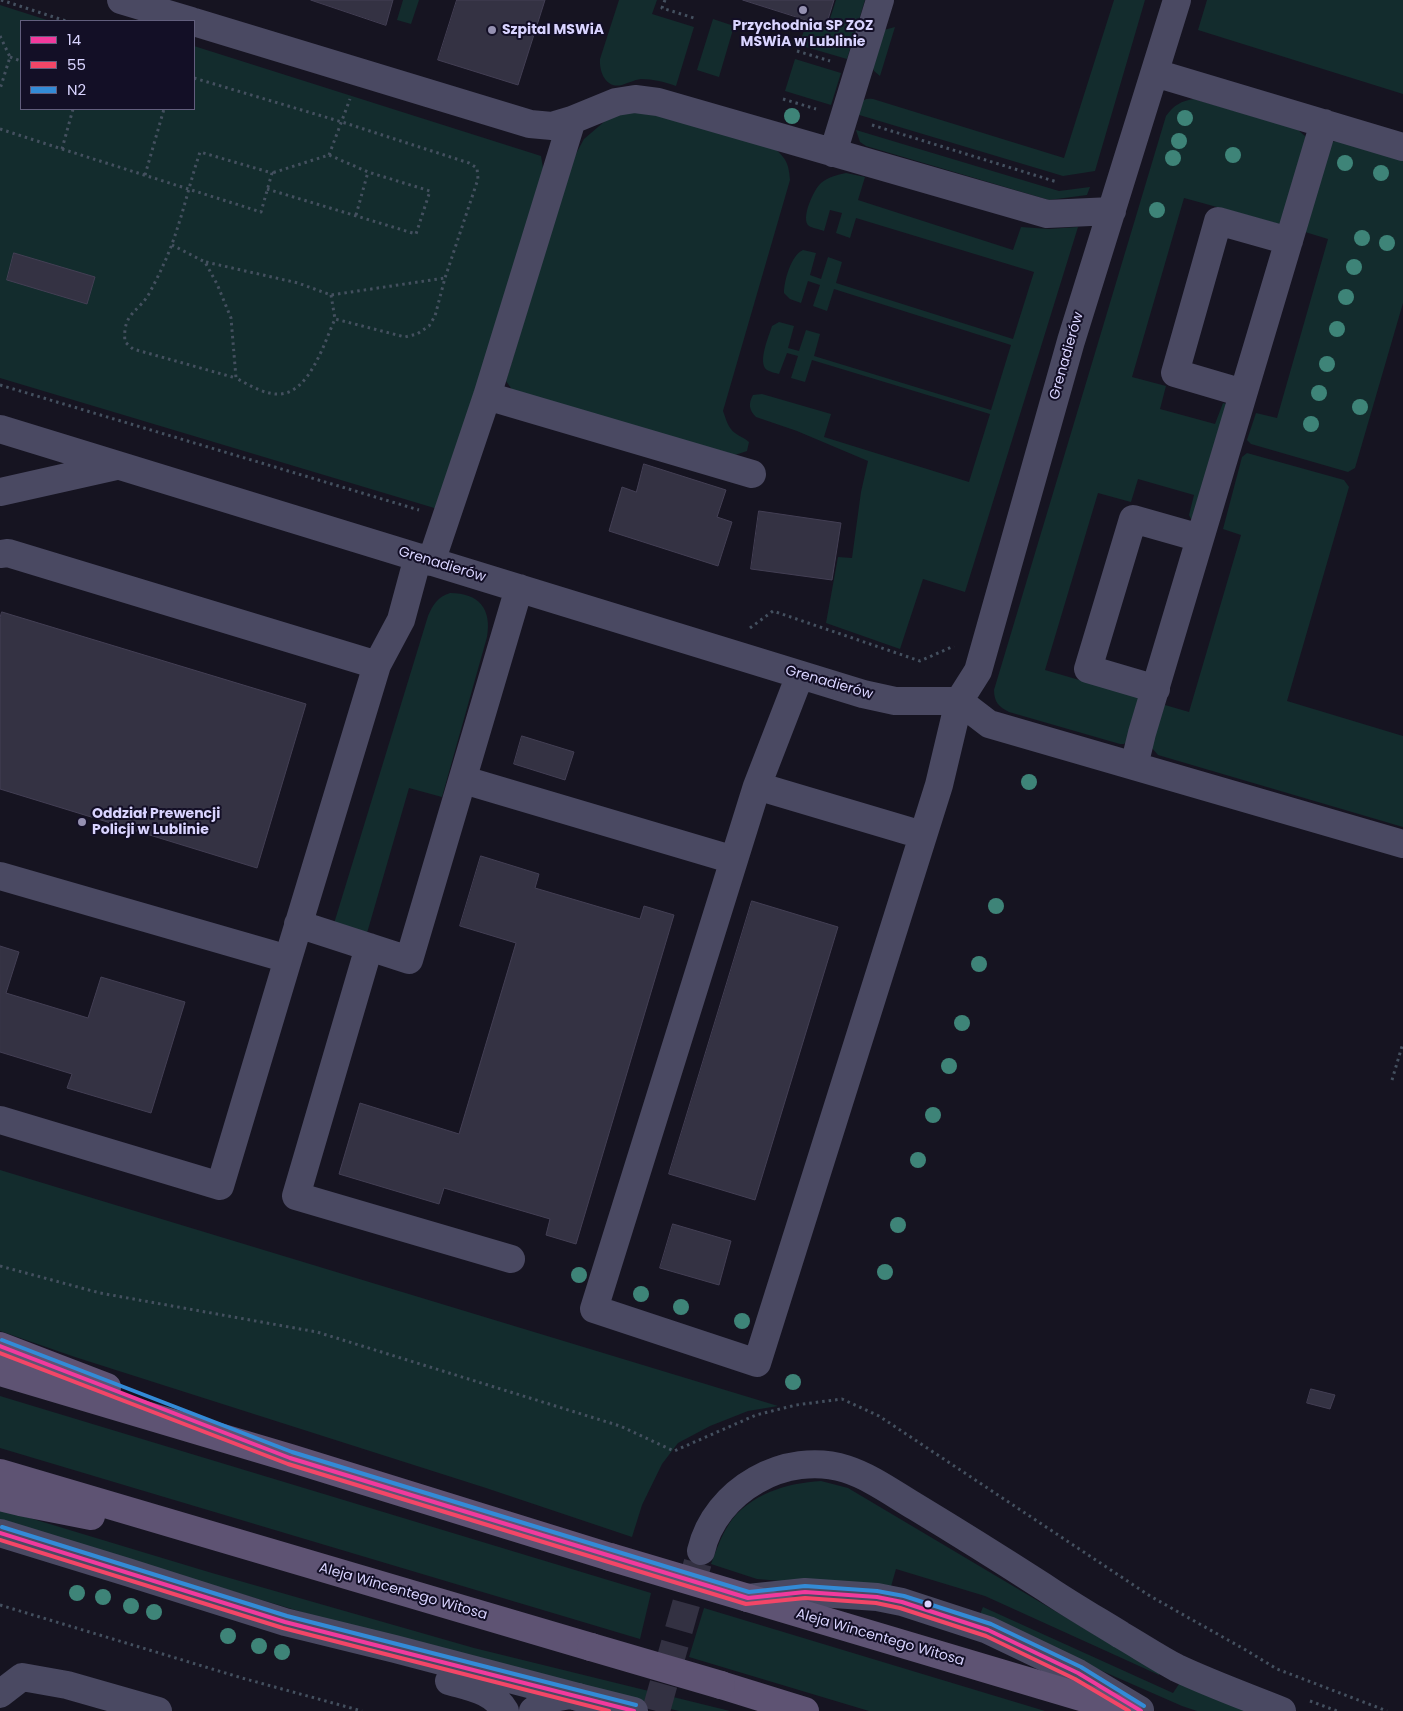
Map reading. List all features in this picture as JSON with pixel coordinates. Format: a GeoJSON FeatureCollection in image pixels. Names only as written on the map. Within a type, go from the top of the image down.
{"type":"FeatureCollection","features":[{"type":"Feature","properties":{"kind":"main road"},"geometry":{"type":"LineString","coordinates":[[0,1346],[290,1458]]}},
{"type":"Feature","properties":{"kind":"main road","name":"Aleja Wincentego Witosa"},"geometry":{"type":"LineString","coordinates":[[0,1372],[290,1458],[610,1557],[1128,1711]]}},
{"type":"Feature","properties":{"kind":"main road","name":"Aleja Wincentego Witosa"},"geometry":{"type":"LineString","coordinates":[[0,1473],[806,1711]]}},
{"type":"Feature","properties":{"kind":"main road"},"geometry":{"type":"LineString","coordinates":[[0,1496],[20,1502],[243,1546]]}},
{"type":"Feature","properties":{"kind":"street"},"geometry":{"type":"LineString","coordinates":[[121,0],[186,20]]}},
{"type":"Feature","properties":{"kind":"street"},"geometry":{"type":"LineString","coordinates":[[833,153],[880,0]]}},
{"type":"Feature","properties":{"kind":"street","name":"Grenadierów"},"geometry":{"type":"LineString","coordinates":[[0,429],[863,694],[895,701],[959,701],[978,672],[1071,341],[1178,0]]}},
{"type":"Feature","properties":{"kind":"street"},"geometry":{"type":"LineString","coordinates":[[195,23],[530,124],[552,126],[616,102],[635,99],[658,102],[1047,214],[1112,211]]}},
{"type":"Feature","properties":{"kind":"street"},"geometry":{"type":"LineString","coordinates":[[1155,73],[1403,147]]}},
{"type":"Feature","properties":{"kind":"street"},"geometry":{"type":"LineString","coordinates":[[0,1120],[220,1186],[376,665],[401,620],[487,396],[572,120]]}},
{"type":"Feature","properties":{"kind":"street"},"geometry":{"type":"LineString","coordinates":[[1134,766],[1324,123]]}},
{"type":"Feature","properties":{"kind":"street"},"geometry":{"type":"LineString","coordinates":[[1244,393],[1175,373],[1218,221],[1289,241]]}},
{"type":"Feature","properties":{"kind":"street"},"geometry":{"type":"LineString","coordinates":[[487,396],[752,474]]}},
{"type":"Feature","properties":{"kind":"street"},"geometry":{"type":"LineString","coordinates":[[0,492],[118,466]]}},
{"type":"Feature","properties":{"kind":"street"},"geometry":{"type":"LineString","coordinates":[[1156,689],[1088,669],[1133,519],[1200,538]]}},
{"type":"Feature","properties":{"kind":"street"},"geometry":{"type":"LineString","coordinates":[[0,554],[8,553],[376,665]]}},
{"type":"Feature","properties":{"kind":"street"},"geometry":{"type":"LineString","coordinates":[[298,924],[410,960],[519,588]]}},
{"type":"Feature","properties":{"kind":"street"},"geometry":{"type":"LineString","coordinates":[[800,675],[757,786],[594,1309],[757,1363],[938,785],[959,701],[989,724],[1403,844]]}},
{"type":"Feature","properties":{"kind":"street"},"geometry":{"type":"LineString","coordinates":[[464,780],[734,860]]}},
{"type":"Feature","properties":{"kind":"street"},"geometry":{"type":"LineString","coordinates":[[757,786],[922,835]]}},
{"type":"Feature","properties":{"kind":"street"},"geometry":{"type":"LineString","coordinates":[[0,876],[288,960]]}},
{"type":"Feature","properties":{"kind":"street"},"geometry":{"type":"LineString","coordinates":[[369,947],[296,1196],[511,1259]]}},
{"type":"Feature","properties":{"kind":"street"},"geometry":{"type":"LineString","coordinates":[[701,1551],[707,1531],[725,1505],[741,1490],[769,1473],[788,1467],[809,1464],[846,1469],[903,1499],[988,1550],[1066,1602],[1176,1667],[1202,1680],[1282,1711]]}},
{"type":"Feature","properties":{"kind":"street"},"geometry":{"type":"LineString","coordinates":[[0,1534],[285,1622],[634,1711]]}},
{"type":"Feature","properties":{"kind":"street"},"geometry":{"type":"LineString","coordinates":[[748,1598],[805,1592],[877,1597],[902,1602],[988,1630],[1078,1672],[1141,1711]]}},
{"type":"Feature","properties":{"kind":"street"},"geometry":{"type":"LineString","coordinates":[[285,1622],[389,1664],[481,1690],[499,1702],[505,1711]]}},
{"type":"Feature","properties":{"kind":"street"},"geometry":{"type":"LineString","coordinates":[[0,1694],[22,1677],[67,1685],[158,1711]]}},
{"type":"Feature","properties":{"kind":"street"},"geometry":{"type":"LineString","coordinates":[[533,1711],[548,1699],[574,1696]]}},
{"type":"Feature","properties":{"kind":"path"},"geometry":{"type":"LineString","coordinates":[[1,0],[63,20]]}},
{"type":"Feature","properties":{"kind":"path"},"geometry":{"type":"LineString","coordinates":[[665,0],[662,8],[697,19]]}},
{"type":"Feature","properties":{"kind":"path"},"geometry":{"type":"LineString","coordinates":[[0,36],[10,57],[0,89]]}},
{"type":"Feature","properties":{"kind":"path"},"geometry":{"type":"LineString","coordinates":[[10,57],[20,61]]}},
{"type":"Feature","properties":{"kind":"path"},"geometry":{"type":"LineString","coordinates":[[195,78],[342,122],[469,163],[477,168],[478,179],[445,278],[436,316],[429,326],[417,334],[405,337],[335,319]]}},
{"type":"Feature","properties":{"kind":"path"},"geometry":{"type":"LineString","coordinates":[[783,99],[1062,184]]}},
{"type":"Feature","properties":{"kind":"path"},"geometry":{"type":"LineString","coordinates":[[329,155],[349,102]]}},
{"type":"Feature","properties":{"kind":"path"},"geometry":{"type":"LineString","coordinates":[[62,149],[73,110]]}},
{"type":"Feature","properties":{"kind":"path"},"geometry":{"type":"LineString","coordinates":[[145,175],[164,110]]}},
{"type":"Feature","properties":{"kind":"path"},"geometry":{"type":"LineString","coordinates":[[0,129],[261,212],[272,173]]}},
{"type":"Feature","properties":{"kind":"path"},"geometry":{"type":"LineString","coordinates":[[267,189],[416,234],[430,190],[368,172],[329,155],[272,173],[200,152],[172,245],[150,293],[126,322],[125,342],[133,349],[236,378],[256,389],[279,394],[291,392],[304,382],[335,319],[331,295]]}},
{"type":"Feature","properties":{"kind":"path"},"geometry":{"type":"LineString","coordinates":[[356,215],[368,172]]}},
{"type":"Feature","properties":{"kind":"path"},"geometry":{"type":"LineString","coordinates":[[172,245],[205,262],[298,283],[331,295],[445,278]]}},
{"type":"Feature","properties":{"kind":"path"},"geometry":{"type":"LineString","coordinates":[[205,262],[217,284],[231,318],[236,378]]}},
{"type":"Feature","properties":{"kind":"path"},"geometry":{"type":"LineString","coordinates":[[1392,1080],[1403,1042]]}},
{"type":"Feature","properties":{"kind":"path"},"geometry":{"type":"LineString","coordinates":[[0,1266],[100,1293],[317,1332],[620,1426],[674,1451],[756,1415],[796,1404],[842,1399],[879,1416],[1150,1596],[1244,1648],[1277,1669],[1387,1711]]}},
{"type":"Feature","properties":{"kind":"path"},"geometry":{"type":"LineString","coordinates":[[0,1605],[242,1678],[362,1711]]}},
{"type":"Feature","properties":{"kind":"green space"},"geometry":{"type":"Polygon","coordinates":[[[403,0],[419,0],[411,24],[397,20],[403,0]]]}},
{"type":"Feature","properties":{"kind":"green space"},"geometry":{"type":"Polygon","coordinates":[[[619,0],[657,0],[652,14],[694,27],[676,86],[659,81],[641,79],[616,86],[608,82],[602,74],[600,59],[619,0]]]}},
{"type":"Feature","properties":{"kind":"green space"},"geometry":{"type":"Polygon","coordinates":[[[836,0],[865,0],[847,59],[799,45],[807,22],[827,28],[836,0]]]}},
{"type":"Feature","properties":{"kind":"green space"},"geometry":{"type":"Polygon","coordinates":[[[1114,0],[1145,0],[1095,171],[1063,176],[856,114],[863,100],[873,99],[1064,158],[1114,0]]]}},
{"type":"Feature","properties":{"kind":"green space"},"geometry":{"type":"Polygon","coordinates":[[[1207,0],[1403,0],[1403,94],[1198,30],[1207,0]]]}},
{"type":"Feature","properties":{"kind":"green space"},"geometry":{"type":"Polygon","coordinates":[[[0,5],[47,20],[20,20],[20,110],[195,110],[195,46],[541,156],[546,186],[441,510],[0,378],[0,5]]]}},
{"type":"Feature","properties":{"kind":"green space"},"geometry":{"type":"Polygon","coordinates":[[[713,19],[734,26],[719,77],[697,70],[713,19]]]}},
{"type":"Feature","properties":{"kind":"green space"},"geometry":{"type":"Polygon","coordinates":[[[895,27],[880,76],[874,71],[872,65],[884,30],[895,27]]]}},
{"type":"Feature","properties":{"kind":"green space"},"geometry":{"type":"Polygon","coordinates":[[[795,59],[841,73],[831,105],[785,91],[795,59]]]}},
{"type":"Feature","properties":{"kind":"green space"},"geometry":{"type":"Polygon","coordinates":[[[1194,99],[1297,129],[1305,136],[1307,143],[1283,223],[1279,224],[1184,198],[1132,377],[1166,386],[1160,409],[1215,424],[1223,403],[1227,404],[1195,519],[1191,519],[1189,515],[1194,495],[1138,479],[1131,502],[1098,493],[1045,670],[1141,698],[1128,741],[1120,744],[1009,712],[998,704],[994,690],[1166,116],[1178,104],[1194,99]]]}},
{"type":"Feature","properties":{"kind":"green space"},"geometry":{"type":"Polygon","coordinates":[[[642,110],[774,148],[788,165],[790,180],[723,411],[731,429],[749,442],[747,451],[735,455],[513,391],[506,381],[572,161],[584,139],[612,115],[642,110]]]}},
{"type":"Feature","properties":{"kind":"green space"},"geometry":{"type":"Polygon","coordinates":[[[856,130],[1059,191],[1090,187],[1087,195],[1049,200],[866,146],[860,142],[856,130]]]}},
{"type":"Feature","properties":{"kind":"green space"},"geometry":{"type":"Polygon","coordinates":[[[1337,141],[1403,160],[1403,303],[1355,468],[1348,472],[1251,444],[1247,440],[1256,413],[1277,418],[1328,239],[1305,232],[1331,142],[1337,141]]]}},
{"type":"Feature","properties":{"kind":"green space"},"geometry":{"type":"Polygon","coordinates":[[[846,173],[865,177],[858,200],[1013,250],[1021,227],[1049,229],[1078,227],[965,592],[923,579],[900,649],[826,623],[838,557],[852,558],[861,492],[868,461],[797,431],[756,417],[750,407],[751,398],[753,395],[762,394],[831,414],[824,437],[969,482],[990,414],[812,360],[805,382],[791,378],[798,356],[787,353],[779,374],[767,370],[763,362],[766,342],[772,326],[779,322],[794,326],[788,348],[799,351],[806,330],[820,334],[814,356],[991,410],[1011,345],[834,289],[827,311],[813,306],[820,285],[808,281],[801,303],[790,299],[784,293],[789,269],[795,257],[803,250],[816,253],[810,275],[821,279],[828,257],[842,262],[836,283],[1013,339],[1034,272],[856,218],[850,238],[836,233],[842,213],[830,210],[824,231],[809,226],[806,217],[807,211],[818,186],[836,175],[846,173]]]}},
{"type":"Feature","properties":{"kind":"green space"},"geometry":{"type":"Polygon","coordinates":[[[1247,453],[1344,480],[1349,487],[1287,701],[1403,736],[1403,827],[1158,755],[1151,747],[1162,707],[1165,705],[1189,712],[1241,535],[1223,529],[1242,457],[1247,453]]]}},
{"type":"Feature","properties":{"kind":"green space"},"geometry":{"type":"Polygon","coordinates":[[[450,593],[469,596],[481,604],[487,618],[487,637],[442,797],[409,788],[365,940],[332,930],[428,616],[436,602],[450,593]]]}},
{"type":"Feature","properties":{"kind":"green space"},"geometry":{"type":"Polygon","coordinates":[[[0,1170],[778,1406],[748,1411],[710,1426],[678,1443],[662,1464],[642,1505],[632,1537],[0,1331],[0,1170]]]}},
{"type":"Feature","properties":{"kind":"green space"},"geometry":{"type":"Polygon","coordinates":[[[0,1396],[651,1593],[640,1639],[0,1448],[0,1396]]]}},
{"type":"Feature","properties":{"kind":"green space"},"geometry":{"type":"Polygon","coordinates":[[[821,1481],[848,1488],[1119,1649],[1162,1670],[1159,1675],[985,1596],[896,1569],[890,1590],[757,1579],[711,1564],[729,1524],[747,1505],[770,1492],[782,1488],[795,1484],[821,1481]]]}},
{"type":"Feature","properties":{"kind":"green space"},"geometry":{"type":"Polygon","coordinates":[[[0,1509],[212,1573],[474,1648],[730,1711],[679,1711],[463,1660],[0,1524],[0,1509]]]}},
{"type":"Feature","properties":{"kind":"green space"},"geometry":{"type":"Polygon","coordinates":[[[983,1607],[1173,1693],[1181,1681],[1256,1711],[1197,1711],[1182,1706],[979,1617],[983,1607]]]}},
{"type":"Feature","properties":{"kind":"green space"},"geometry":{"type":"Polygon","coordinates":[[[704,1608],[1045,1711],[869,1711],[689,1657],[704,1608]]]}},
{"type":"Feature","properties":{"kind":"building"},"geometry":{"type":"Polygon","coordinates":[[[311,0],[393,0],[386,25],[311,0]]]}},
{"type":"Feature","properties":{"kind":"building","name":"Szpital MSWiA"},"geometry":{"type":"Polygon","coordinates":[[[457,0],[545,0],[518,85],[438,60],[457,0]]]}},
{"type":"Feature","properties":{"kind":"building","name":"Przychodnia SP ZOZ MSWiA w Lublinie"},"geometry":{"type":"Polygon","coordinates":[[[743,0],[834,0],[826,26],[743,0]]]}},
{"type":"Feature","properties":{"kind":"building"},"geometry":{"type":"Polygon","coordinates":[[[14,253],[95,277],[87,304],[7,280],[14,253]]]}},
{"type":"Feature","properties":{"kind":"building"},"geometry":{"type":"Polygon","coordinates":[[[644,464],[726,490],[717,517],[732,522],[718,566],[609,531],[622,487],[636,492],[644,464]]]}},
{"type":"Feature","properties":{"kind":"building"},"geometry":{"type":"Polygon","coordinates":[[[759,511],[841,523],[832,580],[751,569],[759,511]]]}},
{"type":"Feature","properties":{"kind":"building"},"geometry":{"type":"Polygon","coordinates":[[[2,612],[306,704],[257,868],[0,789],[0,618],[2,612]]]}},
{"type":"Feature","properties":{"kind":"building"},"geometry":{"type":"Polygon","coordinates":[[[522,736],[574,752],[565,780],[514,764],[522,736]]]}},
{"type":"Feature","properties":{"kind":"building"},"geometry":{"type":"Polygon","coordinates":[[[481,856],[539,874],[535,888],[640,919],[644,906],[674,915],[576,1244],[546,1235],[550,1219],[444,1188],[439,1204],[339,1174],[360,1103],[459,1134],[516,943],[460,926],[481,856]]]}},
{"type":"Feature","properties":{"kind":"building"},"geometry":{"type":"Polygon","coordinates":[[[752,901],[838,927],[755,1200],[669,1174],[752,901]]]}},
{"type":"Feature","properties":{"kind":"building"},"geometry":{"type":"Polygon","coordinates":[[[0,946],[19,952],[6,993],[88,1018],[101,977],[185,1002],[151,1113],[67,1088],[72,1074],[0,1052],[0,946]]]}},
{"type":"Feature","properties":{"kind":"building"},"geometry":{"type":"Polygon","coordinates":[[[673,1224],[731,1241],[719,1285],[660,1268],[673,1224]]]}},
{"type":"Feature","properties":{"kind":"building"},"geometry":{"type":"Polygon","coordinates":[[[1311,1389],[1335,1395],[1330,1409],[1307,1403],[1311,1389]]]}},
{"type":"Feature","properties":{"kind":"tunnel"},"geometry":{"type":"LineString","coordinates":[[656,1711],[701,1551]]}},
{"type":"Feature","properties":{"kind":"transit line","name":"N2"},"geometry":{"type":"LineString","coordinates":[[2,1340],[292,1452],[749,1592],[805,1586],[877,1591],[904,1596],[991,1624],[1081,1667],[1144,1706]]}},
{"type":"Feature","properties":{"kind":"transit line","name":"14"},"geometry":{"type":"LineString","coordinates":[[0,1346],[290,1458],[748,1598],[805,1592],[877,1597],[902,1602],[988,1630],[1078,1673],[1141,1711]]}},
{"type":"Feature","properties":{"kind":"transit line","name":"55"},"geometry":{"type":"LineString","coordinates":[[0,1353],[288,1464],[746,1604],[805,1598],[876,1603],[900,1608],[986,1636],[1075,1679],[1129,1711]]}},
{"type":"Feature","properties":{"kind":"transit line","name":"N2"},"geometry":{"type":"LineString","coordinates":[[2,1527],[287,1616],[636,1705]]}},
{"type":"Feature","properties":{"kind":"transit line","name":"14"},"geometry":{"type":"LineString","coordinates":[[0,1533],[285,1622],[634,1711]]}},
{"type":"Feature","properties":{"kind":"transit line","name":"55"},"geometry":{"type":"LineString","coordinates":[[0,1540],[283,1628],[609,1711]]}},
{"type":"Feature","properties":{"kind":"place","name":"Przychodnia SP ZOZ MSWiA w Lublinie"},"geometry":{"type":"Point","coordinates":[803,10]}},
{"type":"Feature","properties":{"kind":"place","name":"Szpital MSWiA"},"geometry":{"type":"Point","coordinates":[492,30]}},
{"type":"Feature","properties":{"kind":"place","name":"Oddział Prewencji Policji w Lublinie"},"geometry":{"type":"Point","coordinates":[82,822]}}]}
